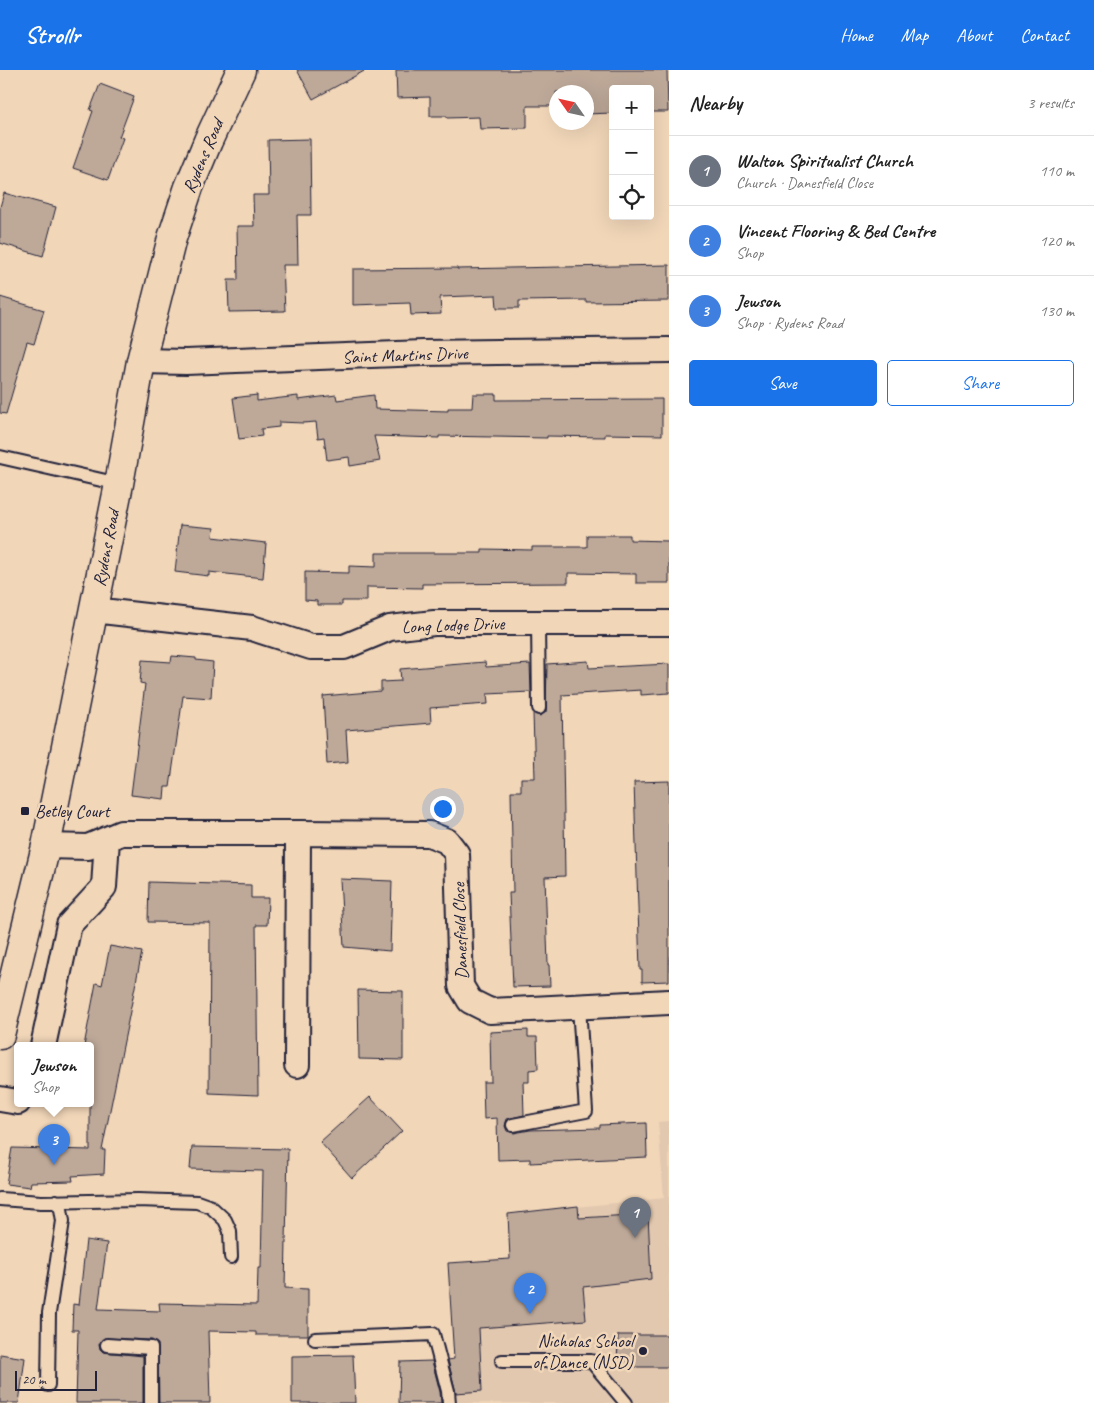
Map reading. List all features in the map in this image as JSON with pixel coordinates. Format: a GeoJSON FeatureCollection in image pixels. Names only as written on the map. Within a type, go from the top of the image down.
{"type":"FeatureCollection","features":[{"type":"Feature","properties":{"kind":"street","name":"Rydens Road"},"geometry":{"type":"LineString","coordinates":[[1,1028],[46,846],[119,484],[140,361],[172,238],[188,187],[241,70]]}},
{"type":"Feature","properties":{"kind":"street","name":"Saint Martins Drive"},"geometry":{"type":"LineString","coordinates":[[140,361],[186,362],[423,353],[669,350]]}},
{"type":"Feature","properties":{"kind":"street","name":"Long Lodge Drive"},"geometry":{"type":"LineString","coordinates":[[93,610],[252,628],[311,647],[344,647],[390,628],[434,623],[669,623]]}},
{"type":"Feature","properties":{"kind":"street"},"geometry":{"type":"LineString","coordinates":[[46,846],[88,847],[121,833],[298,833],[298,1065]]}},
{"type":"Feature","properties":{"kind":"street","name":"Danesfield Close"},"geometry":{"type":"LineString","coordinates":[[298,833],[429,834],[447,840],[457,854],[460,986],[470,1001],[490,1011],[669,1002]]}},
{"type":"Feature","properties":{"kind":"street"},"geometry":{"type":"LineString","coordinates":[[44,1042],[69,925],[104,888],[107,839]]}},
{"type":"Feature","properties":{"kind":"street"},"geometry":{"type":"LineString","coordinates":[[0,1099],[14,1101]]}},
{"type":"Feature","properties":{"kind":"lane"},"geometry":{"type":"LineString","coordinates":[[0,457],[119,484]]}},
{"type":"Feature","properties":{"kind":"lane"},"geometry":{"type":"LineString","coordinates":[[538,623],[539,708]]}},
{"type":"Feature","properties":{"kind":"lane"},"geometry":{"type":"LineString","coordinates":[[513,1125],[586,1111],[579,1006]]}},
{"type":"Feature","properties":{"kind":"lane"},"geometry":{"type":"LineString","coordinates":[[0,1199],[56,1201],[189,1200],[203,1203],[219,1212],[225,1220],[230,1231],[231,1257]]}},
{"type":"Feature","properties":{"kind":"lane"},"geometry":{"type":"LineString","coordinates":[[48,1385],[49,1313],[63,1221],[56,1201]]}},
{"type":"Feature","properties":{"kind":"lane"},"geometry":{"type":"LineString","coordinates":[[315,1339],[433,1334],[448,1391],[449,1403]]}},
{"type":"Feature","properties":{"kind":"lane"},"geometry":{"type":"LineString","coordinates":[[107,1345],[150,1348],[151,1403]]}},
{"type":"Feature","properties":{"kind":"lane"},"geometry":{"type":"LineString","coordinates":[[502,1361],[591,1361],[626,1403]]}},
{"type":"Feature","properties":{"kind":"shaded area"},"geometry":{"type":"Polygon","coordinates":[[[669,1121],[669,1403],[457,1403],[448,1263],[510,1259],[508,1214],[664,1198],[658,1122],[669,1121]]]}},
{"type":"Feature","properties":{"kind":"building"},"geometry":{"type":"Polygon","coordinates":[[[297,70],[366,70],[313,99],[297,70]]]}},
{"type":"Feature","properties":{"kind":"building"},"geometry":{"type":"Polygon","coordinates":[[[396,70],[667,70],[668,112],[654,112],[654,85],[609,85],[609,113],[594,114],[594,85],[549,85],[549,106],[527,106],[527,128],[480,129],[479,117],[447,118],[447,116],[430,116],[430,97],[397,98],[396,70]]]}},
{"type":"Feature","properties":{"kind":"building"},"geometry":{"type":"Polygon","coordinates":[[[100,84],[134,97],[119,137],[123,138],[108,180],[73,168],[93,111],[90,110],[100,84]]]}},
{"type":"Feature","properties":{"kind":"building"},"geometry":{"type":"Polygon","coordinates":[[[310,139],[311,215],[297,215],[298,265],[283,265],[285,311],[229,312],[228,280],[238,280],[237,226],[254,226],[253,195],[269,195],[268,140],[310,139]]]}},
{"type":"Feature","properties":{"kind":"building"},"geometry":{"type":"Polygon","coordinates":[[[4,193],[56,207],[43,256],[0,243],[0,207],[4,193]]]}},
{"type":"Feature","properties":{"kind":"building"},"geometry":{"type":"Polygon","coordinates":[[[669,265],[669,301],[519,301],[519,308],[497,308],[496,295],[440,297],[441,314],[411,315],[410,303],[353,305],[353,269],[669,265]]]}},
{"type":"Feature","properties":{"kind":"building"},"geometry":{"type":"Polygon","coordinates":[[[0,297],[44,310],[34,344],[27,342],[6,414],[0,413],[0,297]]]}},
{"type":"Feature","properties":{"kind":"building"},"geometry":{"type":"Polygon","coordinates":[[[473,394],[496,394],[496,400],[662,399],[662,435],[605,434],[605,437],[547,436],[547,438],[374,436],[380,461],[350,466],[349,457],[327,460],[324,437],[318,438],[316,422],[279,422],[279,427],[261,429],[262,436],[239,439],[233,398],[257,395],[257,401],[298,396],[298,400],[336,395],[337,400],[374,395],[375,409],[448,411],[448,408],[472,408],[473,394]]]}},
{"type":"Feature","properties":{"kind":"building"},"geometry":{"type":"Polygon","coordinates":[[[180,525],[214,528],[213,537],[266,543],[263,578],[209,572],[209,576],[175,572],[180,525]]]}},
{"type":"Feature","properties":{"kind":"building"},"geometry":{"type":"Polygon","coordinates":[[[587,535],[630,535],[630,540],[669,541],[669,583],[636,583],[636,574],[568,573],[568,583],[422,584],[422,588],[367,587],[367,601],[342,601],[342,605],[317,605],[317,601],[305,600],[305,572],[349,573],[349,566],[376,567],[376,553],[482,553],[482,549],[532,550],[532,547],[587,547],[587,535]]]}},
{"type":"Feature","properties":{"kind":"building"},"geometry":{"type":"Polygon","coordinates":[[[172,656],[213,662],[211,698],[183,696],[170,787],[165,787],[164,799],[131,795],[145,684],[140,683],[142,660],[171,662],[172,656]]]}},
{"type":"Feature","properties":{"kind":"building"},"geometry":{"type":"Polygon","coordinates":[[[588,661],[589,668],[669,664],[669,693],[641,695],[641,690],[562,695],[565,876],[545,877],[550,986],[513,987],[509,893],[513,893],[511,791],[521,791],[521,778],[535,778],[533,713],[540,716],[546,712],[547,664],[588,661]]]}},
{"type":"Feature","properties":{"kind":"building"},"geometry":{"type":"Polygon","coordinates":[[[485,662],[486,667],[530,664],[531,692],[487,694],[488,704],[430,708],[431,723],[346,730],[348,762],[327,764],[323,696],[381,691],[381,682],[401,681],[400,669],[485,662]]]}},
{"type":"Feature","properties":{"kind":"building"},"geometry":{"type":"Polygon","coordinates":[[[669,781],[669,981],[642,982],[642,970],[640,970],[634,782],[669,781]]]}},
{"type":"Feature","properties":{"kind":"building"},"geometry":{"type":"Polygon","coordinates":[[[340,879],[392,881],[390,951],[344,947],[340,879]]]}},
{"type":"Feature","properties":{"kind":"building"},"geometry":{"type":"Polygon","coordinates":[[[149,882],[251,885],[251,898],[268,898],[267,925],[256,925],[258,1095],[209,1093],[210,923],[148,922],[149,882]]]}},
{"type":"Feature","properties":{"kind":"building"},"geometry":{"type":"Polygon","coordinates":[[[110,946],[142,952],[102,1150],[105,1150],[104,1174],[72,1176],[73,1181],[31,1182],[30,1187],[6,1184],[12,1148],[90,1150],[90,1107],[94,1107],[94,1042],[85,1042],[96,983],[102,985],[110,946]]]}},
{"type":"Feature","properties":{"kind":"building"},"geometry":{"type":"Polygon","coordinates":[[[358,990],[403,991],[403,1060],[359,1059],[358,990]]]}},
{"type":"Feature","properties":{"kind":"building"},"geometry":{"type":"Polygon","coordinates":[[[528,1030],[528,1037],[537,1037],[538,1069],[529,1070],[529,1082],[523,1082],[524,1115],[507,1119],[505,1126],[507,1131],[514,1133],[530,1130],[600,1128],[600,1125],[646,1123],[647,1157],[530,1163],[530,1159],[498,1160],[497,1118],[484,1119],[483,1082],[491,1082],[490,1032],[528,1030]]]}},
{"type":"Feature","properties":{"kind":"building"},"geometry":{"type":"Polygon","coordinates":[[[370,1097],[402,1131],[352,1178],[320,1142],[370,1097]]]}},
{"type":"Feature","properties":{"kind":"building"},"geometry":{"type":"Polygon","coordinates":[[[192,1147],[288,1149],[285,1288],[308,1289],[308,1335],[256,1335],[256,1332],[208,1331],[210,1403],[159,1403],[158,1344],[152,1340],[104,1338],[99,1344],[103,1352],[143,1356],[143,1403],[76,1403],[78,1330],[72,1330],[73,1304],[79,1305],[86,1240],[107,1243],[98,1309],[160,1311],[159,1303],[257,1305],[258,1268],[261,1268],[263,1171],[190,1169],[192,1147]]]}},
{"type":"Feature","properties":{"kind":"building"},"geometry":{"type":"Polygon","coordinates":[[[578,1206],[579,1218],[648,1214],[651,1279],[583,1287],[586,1320],[479,1328],[482,1391],[456,1393],[448,1360],[454,1359],[448,1263],[510,1259],[508,1214],[578,1206]]]}},
{"type":"Feature","properties":{"kind":"building","name":"Nicholas School of Dance (NSD)"},"geometry":{"type":"Polygon","coordinates":[[[618,1335],[669,1335],[669,1367],[617,1367],[618,1335]]]}},
{"type":"Feature","properties":{"kind":"building"},"geometry":{"type":"Polygon","coordinates":[[[0,1354],[25,1358],[19,1403],[0,1403],[0,1354]]]}},
{"type":"Feature","properties":{"kind":"building"},"geometry":{"type":"Polygon","coordinates":[[[353,1355],[355,1403],[292,1403],[292,1356],[353,1355]]]}},
{"type":"Feature","properties":{"kind":"building"},"geometry":{"type":"Polygon","coordinates":[[[432,1361],[441,1403],[399,1403],[400,1362],[432,1361]]]}},
{"type":"Feature","properties":{"kind":"place","name":"Betley Court"},"geometry":{"type":"Point","coordinates":[25,811]}},
{"type":"Feature","properties":{"kind":"place","name":"Jewson"},"geometry":{"type":"Point","coordinates":[54,1165]}},
{"type":"Feature","properties":{"kind":"place","name":"Walton Spiritualist Church"},"geometry":{"type":"Point","coordinates":[635,1238]}},
{"type":"Feature","properties":{"kind":"place","name":"Vincent Flooring & Bed Centre"},"geometry":{"type":"Point","coordinates":[530,1314]}},
{"type":"Feature","properties":{"kind":"place","name":"Nicholas School of Dance (NSD)"},"geometry":{"type":"Point","coordinates":[643,1351]}}]}
